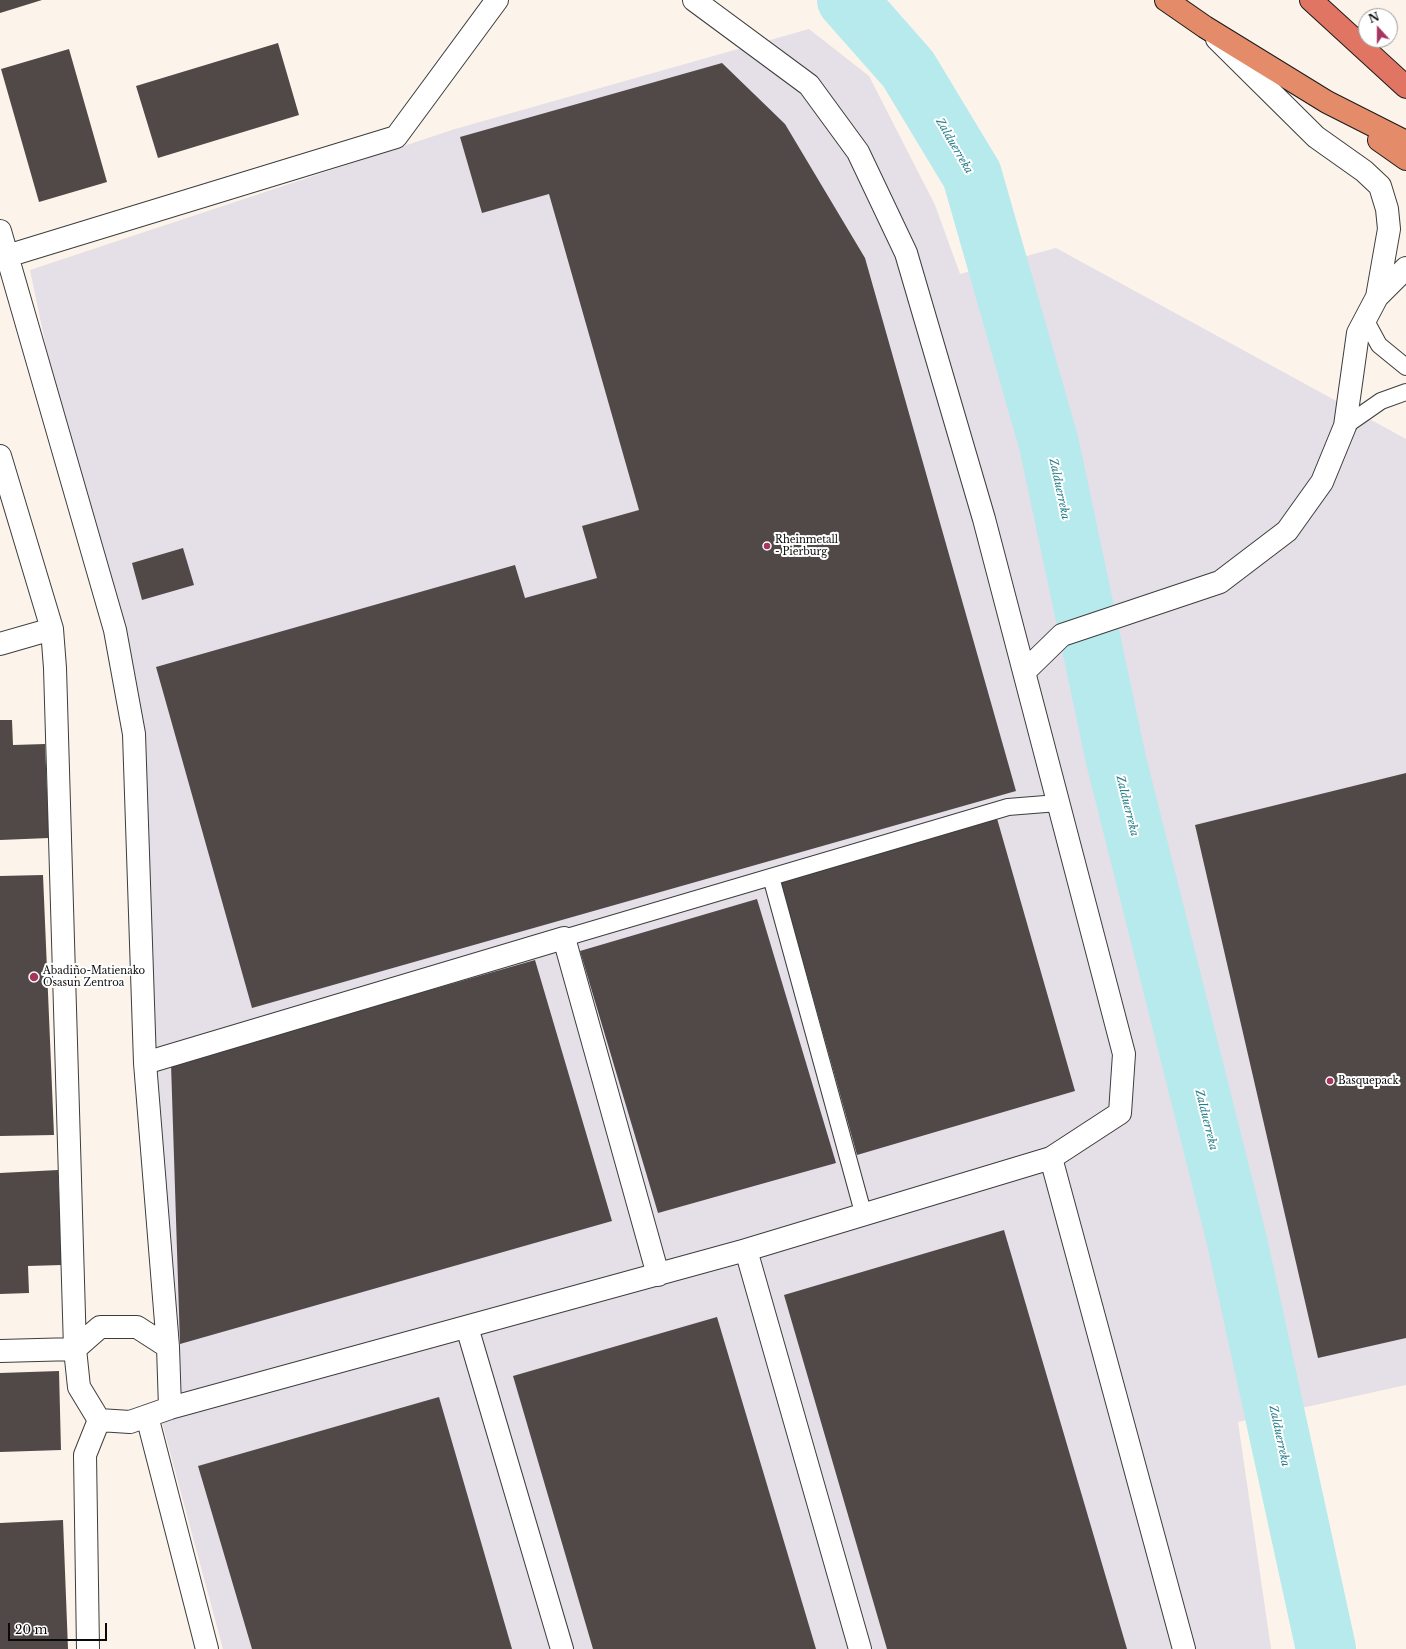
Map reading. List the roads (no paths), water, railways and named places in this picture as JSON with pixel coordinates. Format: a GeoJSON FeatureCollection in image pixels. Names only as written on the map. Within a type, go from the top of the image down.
{"type":"FeatureCollection","features":[{"type":"Feature","properties":{"kind":"highway"},"geometry":{"type":"LineString","coordinates":[[1166,0],[1205,27],[1327,102],[1406,159]]}},
{"type":"Feature","properties":{"kind":"highway"},"geometry":{"type":"LineString","coordinates":[[1311,0],[1406,87]]}},
{"type":"Feature","properties":{"kind":"highway"},"geometry":{"type":"LineString","coordinates":[[1332,0],[1406,87]]}},
{"type":"Feature","properties":{"kind":"highway"},"geometry":{"type":"LineString","coordinates":[[1327,102],[1406,142]]}},
{"type":"Feature","properties":{"kind":"street"},"geometry":{"type":"LineString","coordinates":[[7,256],[396,137],[497,0]]}},
{"type":"Feature","properties":{"kind":"street"},"geometry":{"type":"LineString","coordinates":[[99,1420],[130,1422],[170,1408],[658,1275],[864,1216],[1051,1158],[1120,1113],[1124,1054],[984,519],[906,253],[858,152],[809,85],[694,0]]}},
{"type":"Feature","properties":{"kind":"street"},"geometry":{"type":"LineString","coordinates":[[1205,27],[1316,137],[1364,171],[1380,186],[1387,209],[1389,229],[1377,297]]}},
{"type":"Feature","properties":{"kind":"street"},"geometry":{"type":"LineString","coordinates":[[0,231],[115,630],[134,734],[145,1063],[168,1347],[170,1408]]}},
{"type":"Feature","properties":{"kind":"street"},"geometry":{"type":"LineString","coordinates":[[1024,672],[1062,635],[1220,582],[1287,531],[1322,482],[1345,426],[1358,333],[1377,297],[1406,268]]}},
{"type":"Feature","properties":{"kind":"street"},"geometry":{"type":"LineString","coordinates":[[0,456],[52,629],[55,668],[75,1350],[79,1387],[99,1420]]}},
{"type":"Feature","properties":{"kind":"street"},"geometry":{"type":"LineString","coordinates":[[0,644],[52,629]]}},
{"type":"Feature","properties":{"kind":"street"},"geometry":{"type":"LineString","coordinates":[[145,1063],[564,938],[658,1275]]}},
{"type":"Feature","properties":{"kind":"street"},"geometry":{"type":"LineString","coordinates":[[1051,1158],[1184,1649]]}},
{"type":"Feature","properties":{"kind":"street"},"geometry":{"type":"LineString","coordinates":[[746,1250],[860,1649]]}},
{"type":"Feature","properties":{"kind":"street"},"geometry":{"type":"LineString","coordinates":[[0,1351],[75,1350],[100,1327],[137,1327],[168,1347]]}},
{"type":"Feature","properties":{"kind":"street"},"geometry":{"type":"LineString","coordinates":[[467,1327],[562,1649]]}},
{"type":"Feature","properties":{"kind":"street"},"geometry":{"type":"LineString","coordinates":[[147,1416],[207,1649]]}},
{"type":"Feature","properties":{"kind":"street"},"geometry":{"type":"LineString","coordinates":[[88,1649],[85,1455],[99,1420]]}},
{"type":"Feature","properties":{"kind":"lane"},"geometry":{"type":"LineString","coordinates":[[1365,319],[1380,345],[1406,367]]}},
{"type":"Feature","properties":{"kind":"lane"},"geometry":{"type":"LineString","coordinates":[[1345,426],[1381,401],[1406,392]]}},
{"type":"Feature","properties":{"kind":"lane"},"geometry":{"type":"LineString","coordinates":[[564,938],[1008,807],[1058,803]]}},
{"type":"Feature","properties":{"kind":"lane"},"geometry":{"type":"LineString","coordinates":[[771,877],[864,1216]]}},
{"type":"Feature","properties":{"kind":"waterway","name":"Zalduerreka"},"geometry":{"type":"LineString","coordinates":[[847,0],[908,69],[972,175],[1049,444],[1116,760],[1237,1241],[1326,1649]]}},
{"type":"Feature","properties":{"kind":"place","name":"Rheinmetall - Pierburg"},"geometry":{"type":"Point","coordinates":[767,546]}},
{"type":"Feature","properties":{"kind":"place","name":"Abadiño-Matienako Osasun Zentroa"},"geometry":{"type":"Point","coordinates":[34,977]}},
{"type":"Feature","properties":{"kind":"place","name":"Basquepack"},"geometry":{"type":"Point","coordinates":[1330,1081]}}]}
